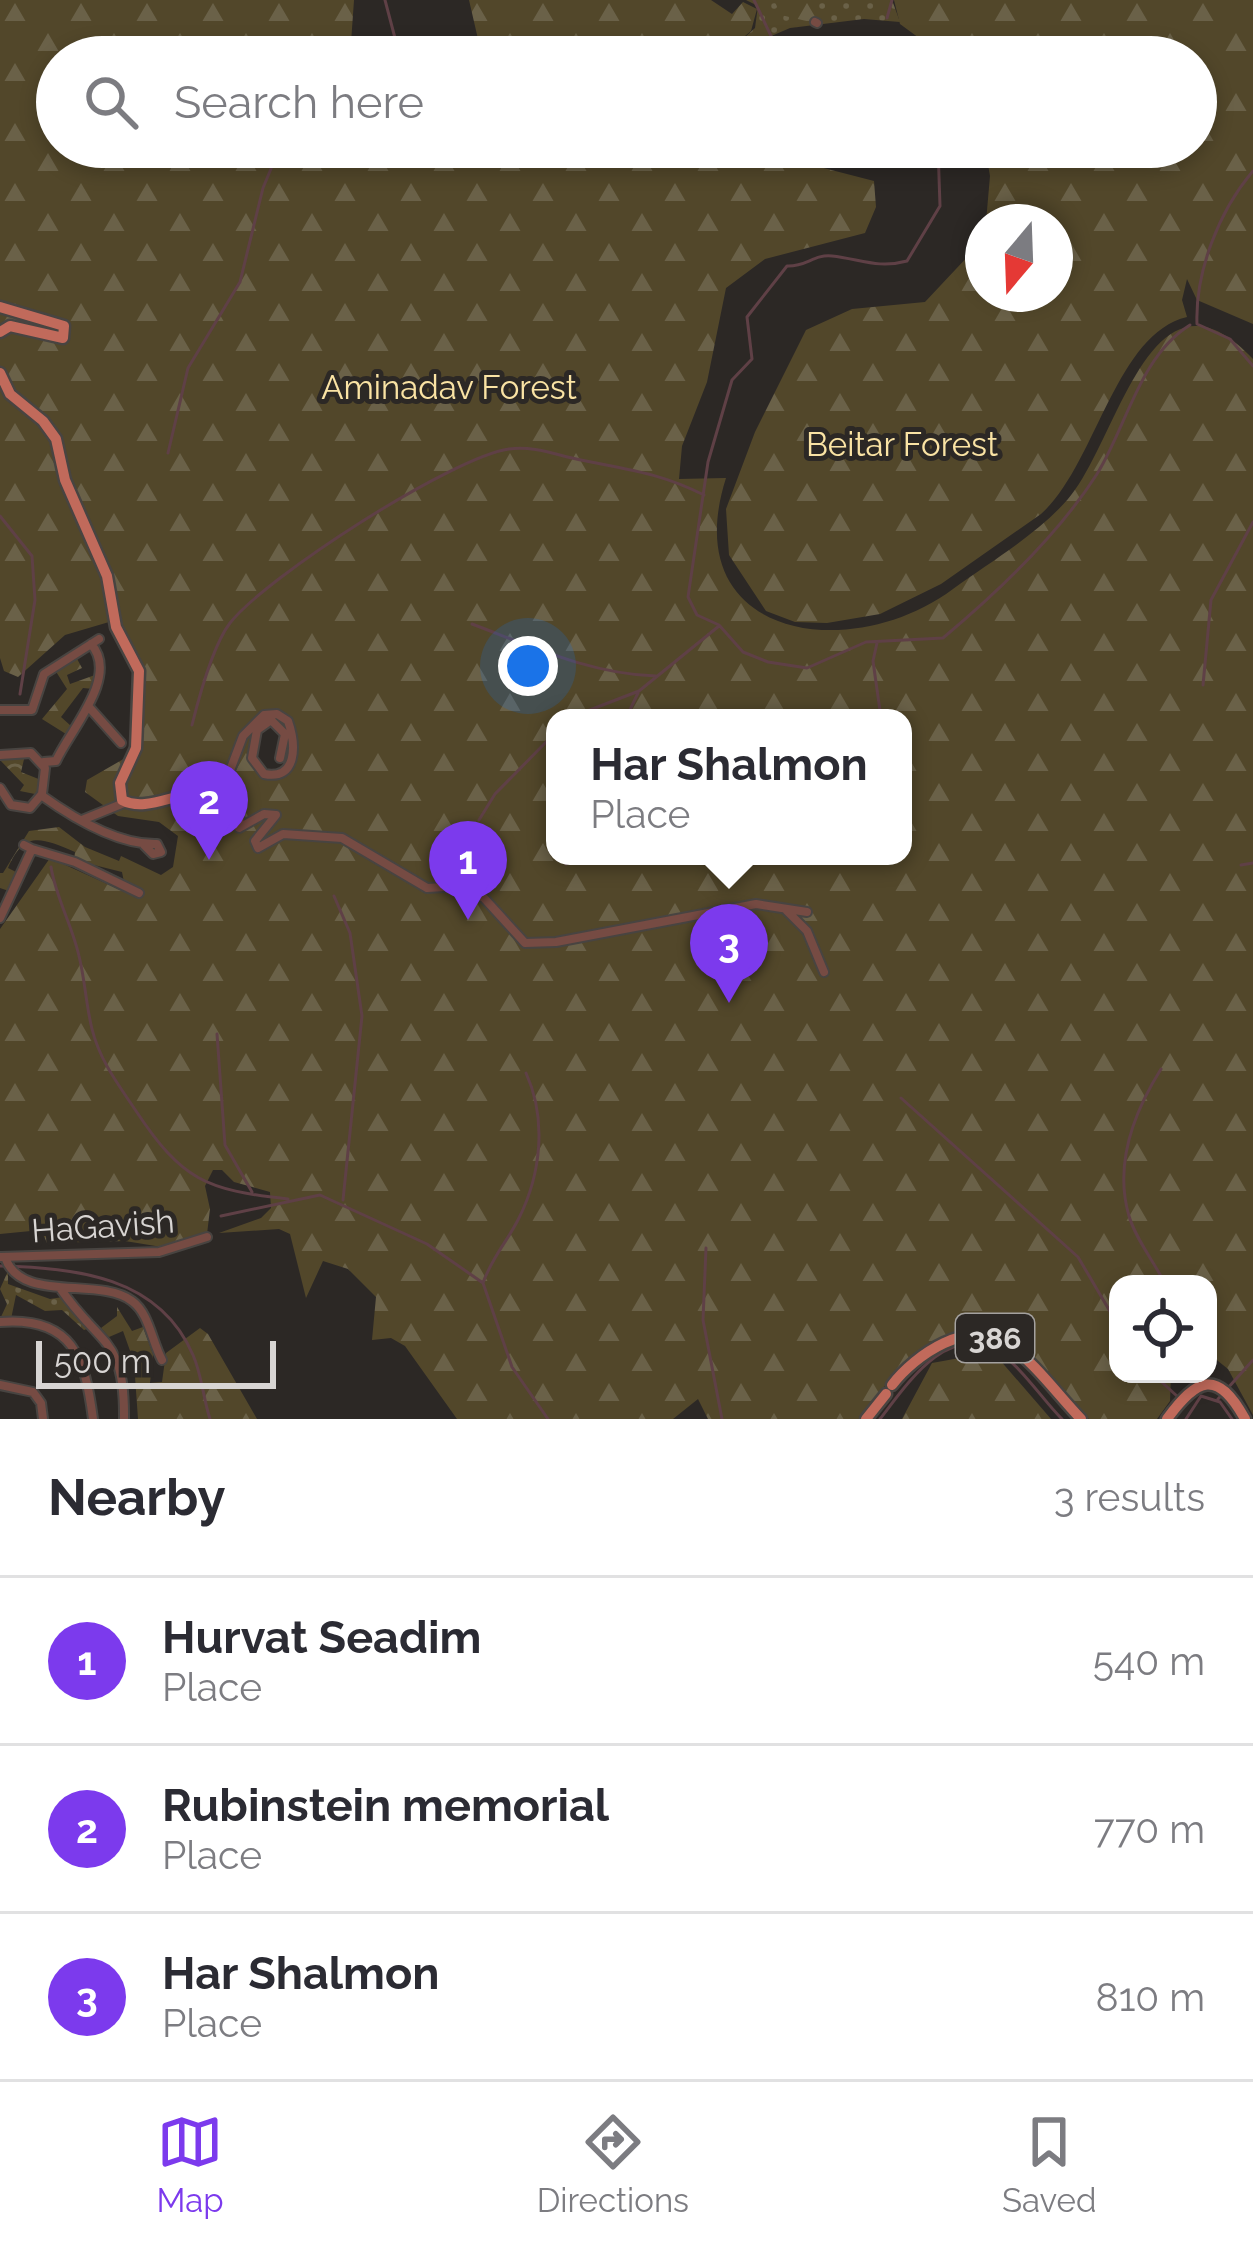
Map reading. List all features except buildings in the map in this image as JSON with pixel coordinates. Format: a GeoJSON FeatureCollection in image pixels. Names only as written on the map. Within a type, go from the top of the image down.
{"type":"FeatureCollection","features":[{"type":"Feature","properties":{"kind":"main road"},"geometry":{"type":"LineString","coordinates":[[0,307],[47,325],[59,324],[64,331],[63,338],[10,326],[0,332]]}},
{"type":"Feature","properties":{"kind":"main road"},"geometry":{"type":"LineString","coordinates":[[0,374],[10,394],[44,421],[56,439],[65,480],[107,576],[116,627],[140,670],[136,748],[120,783],[124,803],[140,805],[190,790],[210,794],[226,781]]}},
{"type":"Feature","properties":{"kind":"main road","name":"386"},"geometry":{"type":"LineString","coordinates":[[866,1419],[889,1389],[932,1349],[967,1337],[994,1337],[1018,1353],[1081,1419]]}},
{"type":"Feature","properties":{"kind":"main road"},"geometry":{"type":"LineString","coordinates":[[1167,1419],[1192,1388],[1209,1384],[1228,1392],[1245,1419]]}},
{"type":"Feature","properties":{"kind":"street"},"geometry":{"type":"LineString","coordinates":[[0,710],[34,709],[44,674],[95,641],[98,682],[56,761],[44,763],[26,752],[0,754]]}},
{"type":"Feature","properties":{"kind":"street"},"geometry":{"type":"LineString","coordinates":[[88,706],[121,743]]}},
{"type":"Feature","properties":{"kind":"street"},"geometry":{"type":"LineString","coordinates":[[280,758],[285,734],[275,721],[257,730],[252,758],[264,774],[274,776],[287,770],[293,757],[288,721],[277,714],[264,715],[243,736],[226,781],[240,792],[239,828],[264,814],[276,815],[258,836],[258,848],[283,834],[334,836],[357,844],[427,888],[462,886],[484,898],[525,943],[556,942],[756,904],[807,912]]}},
{"type":"Feature","properties":{"kind":"street"},"geometry":{"type":"LineString","coordinates":[[0,788],[7,802],[28,809],[41,795],[44,763]]}},
{"type":"Feature","properties":{"kind":"street"},"geometry":{"type":"LineString","coordinates":[[41,795],[81,820],[144,844]]}},
{"type":"Feature","properties":{"kind":"street"},"geometry":{"type":"LineString","coordinates":[[0,817],[7,802]]}},
{"type":"Feature","properties":{"kind":"street"},"geometry":{"type":"LineString","coordinates":[[81,820],[124,803]]}},
{"type":"Feature","properties":{"kind":"street"},"geometry":{"type":"LineString","coordinates":[[0,918],[28,847],[75,862],[139,893]]}},
{"type":"Feature","properties":{"kind":"street"},"geometry":{"type":"LineString","coordinates":[[784,908],[807,931],[824,972]]}},
{"type":"Feature","properties":{"kind":"street","name":"HaGavish"},"geometry":{"type":"LineString","coordinates":[[2,1257],[159,1252],[207,1237]]}},
{"type":"Feature","properties":{"kind":"street"},"geometry":{"type":"LineString","coordinates":[[2,1257],[14,1272],[60,1288],[102,1287],[134,1302],[162,1360]]}},
{"type":"Feature","properties":{"kind":"street"},"geometry":{"type":"LineString","coordinates":[[60,1288],[115,1352],[124,1381],[124,1419]]}},
{"type":"Feature","properties":{"kind":"street"},"geometry":{"type":"LineString","coordinates":[[0,1322],[37,1324],[74,1346],[85,1368],[92,1419]]}},
{"type":"Feature","properties":{"kind":"street"},"geometry":{"type":"LineString","coordinates":[[0,1385],[33,1392],[41,1402],[43,1419]]}},
{"type":"Feature","properties":{"kind":"green space","name":"Aminadav Forest"},"geometry":{"type":"Polygon","coordinates":[[[0,0],[354,0],[351,36],[36,36],[36,168],[824,168],[874,181],[876,207],[865,233],[765,259],[726,288],[707,382],[682,446],[679,479],[726,478],[717,532],[725,574],[748,604],[782,622],[822,630],[867,627],[912,613],[953,589],[1028,536],[1068,499],[1141,366],[1163,340],[1188,327],[1218,331],[1253,359],[1253,1415],[1228,1369],[1217,1360],[1217,1275],[1109,1275],[1109,1383],[1171,1383],[1170,1401],[1157,1419],[1089,1419],[1014,1341],[993,1336],[929,1346],[896,1371],[860,1419],[708,1419],[698,1399],[673,1419],[457,1419],[405,1346],[391,1338],[372,1340],[376,1297],[348,1269],[323,1261],[306,1298],[290,1234],[279,1229],[219,1233],[261,1218],[271,1208],[270,1192],[234,1182],[222,1170],[213,1170],[205,1186],[210,1209],[207,1234],[168,1248],[125,1241],[47,1243],[41,1230],[0,1234],[0,929],[50,858],[127,893],[138,891],[124,882],[122,872],[74,860],[75,852],[43,841],[27,843],[14,856],[8,868],[16,872],[9,891],[0,888],[0,873],[29,831],[59,827],[85,847],[119,861],[121,856],[161,875],[173,867],[178,836],[159,822],[118,816],[85,792],[87,780],[127,757],[133,717],[132,673],[109,622],[65,635],[18,677],[4,671],[0,658],[0,0]],[[269,716],[255,726],[248,751],[257,771],[278,778],[288,764],[290,742],[283,719],[269,716]]]}},
{"type":"Feature","properties":{"kind":"green space"},"geometry":{"type":"Polygon","coordinates":[[[469,0],[711,0],[732,14],[743,2],[757,9],[745,36],[477,36],[469,0]]]}},
{"type":"Feature","properties":{"kind":"green space"},"geometry":{"type":"Polygon","coordinates":[[[746,0],[892,0],[900,22],[864,19],[790,28],[772,36],[746,36],[755,28],[758,6],[746,0]]]}},
{"type":"Feature","properties":{"kind":"green space"},"geometry":{"type":"Polygon","coordinates":[[[774,0],[818,0],[819,24],[781,15],[774,0]]]}},
{"type":"Feature","properties":{"kind":"green space","name":"Beitar Forest"},"geometry":{"type":"Polygon","coordinates":[[[894,0],[1253,0],[1253,324],[1197,300],[1187,279],[1182,300],[1187,317],[1162,328],[1142,348],[1077,465],[1041,514],[941,584],[880,614],[827,623],[795,622],[766,611],[729,555],[726,509],[755,432],[806,330],[852,309],[925,302],[965,259],[965,312],[1073,312],[1073,204],[988,204],[989,168],[1217,168],[1217,36],[916,36],[900,24],[894,0]]]}},
{"type":"Feature","properties":{"kind":"green space"},"geometry":{"type":"Polygon","coordinates":[[[76,657],[82,668],[67,675],[70,684],[95,675],[94,689],[83,688],[61,717],[71,726],[66,734],[42,719],[67,689],[55,670],[76,657]]]}},
{"type":"Feature","properties":{"kind":"green space"},"geometry":{"type":"Polygon","coordinates":[[[25,755],[21,772],[41,780],[40,795],[20,791],[24,785],[0,760],[25,755]]]}},
{"type":"Feature","properties":{"kind":"green space"},"geometry":{"type":"Polygon","coordinates":[[[8,1271],[8,1284],[50,1299],[63,1297],[93,1327],[84,1330],[62,1310],[45,1311],[16,1295],[11,1319],[0,1319],[7,1304],[0,1289],[8,1271]]]}},
{"type":"Feature","properties":{"kind":"green space"},"geometry":{"type":"Polygon","coordinates":[[[117,1307],[132,1331],[143,1327],[153,1354],[150,1383],[162,1382],[166,1353],[200,1328],[257,1419],[138,1419],[134,1362],[123,1331],[109,1337],[101,1328],[117,1316],[117,1307]]]}},
{"type":"Feature","properties":{"kind":"green space"},"geometry":{"type":"Polygon","coordinates":[[[993,1352],[1051,1419],[902,1419],[932,1363],[993,1352]]]}},
{"type":"Feature","properties":{"kind":"waterway"},"geometry":{"type":"LineString","coordinates":[[385,0],[394,36]]}},
{"type":"Feature","properties":{"kind":"waterway"},"geometry":{"type":"LineString","coordinates":[[754,0],[771,36]]}},
{"type":"Feature","properties":{"kind":"waterway"},"geometry":{"type":"LineString","coordinates":[[887,18],[892,0]]}},
{"type":"Feature","properties":{"kind":"waterway"},"geometry":{"type":"LineString","coordinates":[[168,453],[188,368],[240,282],[271,168]]}},
{"type":"Feature","properties":{"kind":"waterway"},"geometry":{"type":"LineString","coordinates":[[939,168],[940,206],[907,261],[878,264],[826,256],[787,266],[747,317],[752,359],[732,380],[708,462],[688,597],[697,615],[719,625],[743,652],[768,662],[807,668],[866,642],[943,638],[1006,582],[1064,519],[1108,455],[1158,355],[1190,325]]}},
{"type":"Feature","properties":{"kind":"waterway"},"geometry":{"type":"LineString","coordinates":[[1253,171],[1230,204],[1212,243],[1197,304],[1197,324],[1230,339],[1253,366]]}},
{"type":"Feature","properties":{"kind":"waterway"},"geometry":{"type":"LineString","coordinates":[[192,725],[218,644],[250,603],[319,550],[446,473],[482,457],[525,448],[654,476],[704,495]]}},
{"type":"Feature","properties":{"kind":"waterway"},"geometry":{"type":"LineString","coordinates":[[0,516],[32,556],[35,600],[20,694]]}},
{"type":"Feature","properties":{"kind":"waterway"},"geometry":{"type":"LineString","coordinates":[[1203,685],[1211,600],[1253,522]]}},
{"type":"Feature","properties":{"kind":"waterway"},"geometry":{"type":"LineString","coordinates":[[472,624],[585,665],[656,676]]}},
{"type":"Feature","properties":{"kind":"waterway"},"geometry":{"type":"LineString","coordinates":[[592,709],[639,691],[719,626]]}},
{"type":"Feature","properties":{"kind":"waterway"},"geometry":{"type":"LineString","coordinates":[[877,643],[873,661],[880,709]]}},
{"type":"Feature","properties":{"kind":"waterway"},"geometry":{"type":"LineString","coordinates":[[630,709],[638,693]]}},
{"type":"Feature","properties":{"kind":"waterway"},"geometry":{"type":"LineString","coordinates":[[479,820],[495,794],[546,742]]}},
{"type":"Feature","properties":{"kind":"waterway"},"geometry":{"type":"LineString","coordinates":[[1241,865],[1253,863]]}},
{"type":"Feature","properties":{"kind":"waterway"},"geometry":{"type":"LineString","coordinates":[[51,867],[79,956],[95,1041],[152,1134],[167,1153],[198,1177],[236,1191],[288,1199]]}},
{"type":"Feature","properties":{"kind":"waterway"},"geometry":{"type":"LineString","coordinates":[[334,896],[350,933],[362,1016],[343,1200]]}},
{"type":"Feature","properties":{"kind":"waterway"},"geometry":{"type":"LineString","coordinates":[[217,1034],[225,1145],[252,1192]]}},
{"type":"Feature","properties":{"kind":"waterway"},"geometry":{"type":"LineString","coordinates":[[1160,1275],[1132,1225],[1124,1178],[1135,1121],[1161,1069]]}},
{"type":"Feature","properties":{"kind":"waterway"},"geometry":{"type":"LineString","coordinates":[[483,1283],[519,1218],[536,1165],[539,1127],[526,1073]]}},
{"type":"Feature","properties":{"kind":"waterway"},"geometry":{"type":"LineString","coordinates":[[901,1098],[1078,1257],[1109,1310]]}},
{"type":"Feature","properties":{"kind":"waterway"},"geometry":{"type":"LineString","coordinates":[[221,1216],[320,1195],[427,1244],[483,1283],[512,1367],[548,1419]]}},
{"type":"Feature","properties":{"kind":"waterway"},"geometry":{"type":"LineString","coordinates":[[706,1248],[703,1320],[722,1419]]}},
{"type":"Feature","properties":{"kind":"waterway"},"geometry":{"type":"LineString","coordinates":[[0,1266],[86,1274],[137,1293],[159,1308],[193,1355],[210,1419]]}},
{"type":"Feature","properties":{"kind":"waterway"},"geometry":{"type":"LineString","coordinates":[[880,1419],[929,1362],[961,1344],[997,1351],[1062,1419]]}},
{"type":"Feature","properties":{"kind":"waterway"},"geometry":{"type":"LineString","coordinates":[[1218,1399],[1253,1360]]}},
{"type":"Feature","properties":{"kind":"waterway"},"geometry":{"type":"LineString","coordinates":[[1163,1383],[1178,1397]]}},
{"type":"Feature","properties":{"kind":"waterway"},"geometry":{"type":"LineString","coordinates":[[1186,1419],[1201,1396],[1220,1402],[1232,1419]]}},
{"type":"Feature","properties":{"kind":"place","name":"Rubinstein memorial"},"geometry":{"type":"Point","coordinates":[209,860]}},
{"type":"Feature","properties":{"kind":"place","name":"Hurvat Seadim"},"geometry":{"type":"Point","coordinates":[468,920]}},
{"type":"Feature","properties":{"kind":"place","name":"Har Shalmon"},"geometry":{"type":"Point","coordinates":[729,1003]}}]}
